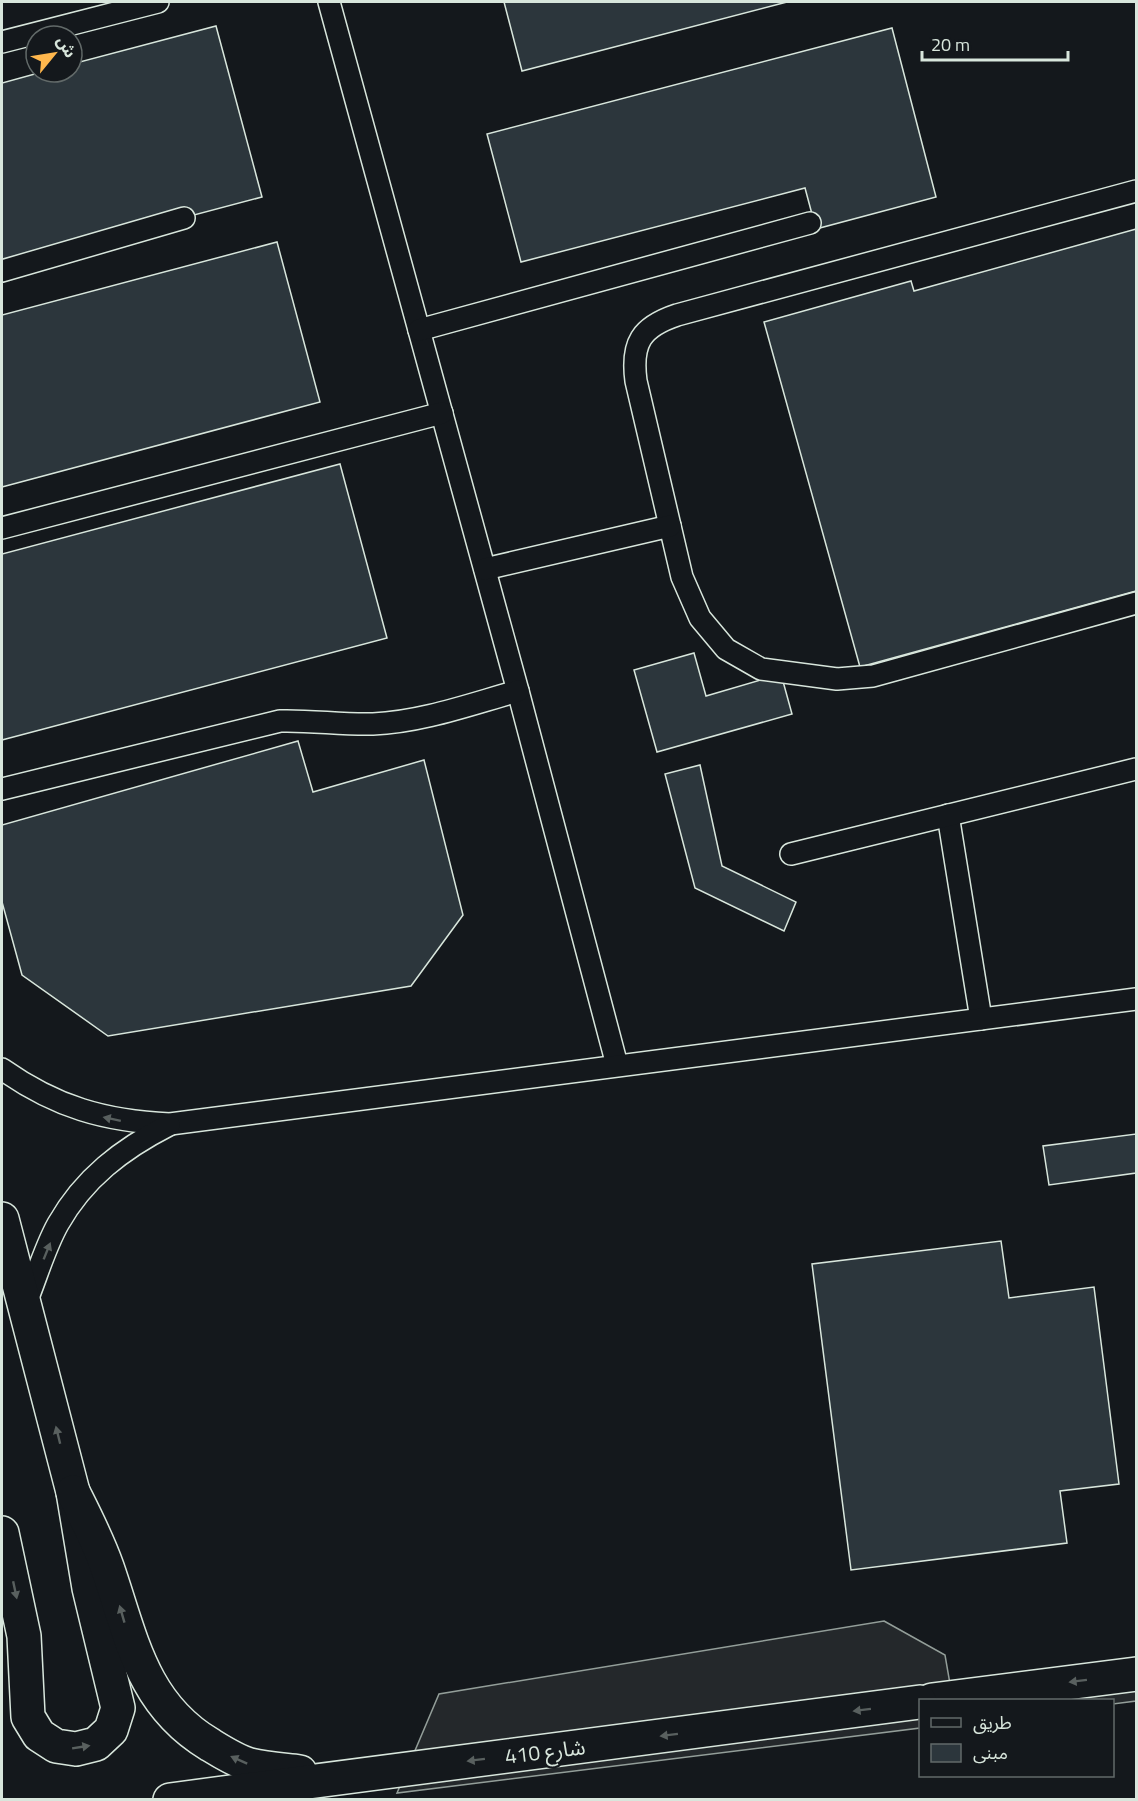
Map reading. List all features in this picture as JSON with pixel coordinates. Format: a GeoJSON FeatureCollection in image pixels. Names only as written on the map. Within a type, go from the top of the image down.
{"type":"FeatureCollection","features":[{"type":"Feature","properties":{"kind":"street"},"geometry":{"type":"LineString","coordinates":[[2,1219],[73,1492],[89,1588],[118,1708],[111,1730],[96,1744],[76,1749],[56,1746],[39,1735],[28,1717],[24,1636],[2,1533]]}},
{"type":"Feature","properties":{"kind":"street"},"geometry":{"type":"LineString","coordinates":[[73,1492],[106,1563],[140,1668],[155,1694],[174,1717],[197,1737],[250,1765],[338,1778]]}},
{"type":"Feature","properties":{"kind":"street"},"geometry":{"type":"LineString","coordinates":[[947,1699],[1137,1674]]}},
{"type":"Feature","properties":{"kind":"street","name":"شارع 410"},"geometry":{"type":"LineString","coordinates":[[170,1800],[919,1702]]}},
{"type":"Feature","properties":{"kind":"lane"},"geometry":{"type":"LineString","coordinates":[[2,42],[158,2]]}},
{"type":"Feature","properties":{"kind":"lane"},"geometry":{"type":"LineString","coordinates":[[329,2],[485,569],[617,1065]]}},
{"type":"Feature","properties":{"kind":"lane"},"geometry":{"type":"LineString","coordinates":[[1137,190],[657,322],[640,338],[633,358],[682,577],[700,618],[726,649],[761,669],[837,679],[873,676],[908,669],[1137,603]]}},
{"type":"Feature","properties":{"kind":"lane"},"geometry":{"type":"LineString","coordinates":[[2,271],[184,218]]}},
{"type":"Feature","properties":{"kind":"lane"},"geometry":{"type":"LineString","coordinates":[[419,330],[810,224]]}},
{"type":"Feature","properties":{"kind":"lane"},"geometry":{"type":"LineString","coordinates":[[2,528],[442,413]]}},
{"type":"Feature","properties":{"kind":"lane"},"geometry":{"type":"LineString","coordinates":[[485,569],[670,526]]}},
{"type":"Feature","properties":{"kind":"lane"},"geometry":{"type":"LineString","coordinates":[[2,789],[280,721],[311,720],[370,724],[398,722],[518,691]]}},
{"type":"Feature","properties":{"kind":"lane"},"geometry":{"type":"LineString","coordinates":[[791,854],[1137,769]]}},
{"type":"Feature","properties":{"kind":"lane"},"geometry":{"type":"LineString","coordinates":[[948,815],[981,1019]]}},
{"type":"Feature","properties":{"kind":"lane"},"geometry":{"type":"LineString","coordinates":[[2,1069],[49,1098],[87,1114],[128,1123],[170,1125],[1137,999]]}},
{"type":"Feature","properties":{"kind":"lane"},"geometry":{"type":"LineString","coordinates":[[25,1306],[57,1226],[78,1194],[104,1166],[136,1143],[170,1125]]}},
{"type":"Feature","properties":{"kind":"shaded area"},"geometry":{"type":"Polygon","coordinates":[[[884,1621],[945,1655],[950,1684],[1136,1657],[1136,1701],[1114,1704],[1114,1699],[919,1699],[919,1728],[397,1793],[439,1694],[884,1621]]]}},
{"type":"Feature","properties":{"kind":"building"},"geometry":{"type":"Polygon","coordinates":[[[504,2],[787,2],[522,71],[504,2]]]}},
{"type":"Feature","properties":{"kind":"building"},"geometry":{"type":"Polygon","coordinates":[[[216,26],[262,197],[2,266],[2,83],[24,77],[24,84],[84,84],[84,61],[216,26]]]}},
{"type":"Feature","properties":{"kind":"building"},"geometry":{"type":"Polygon","coordinates":[[[892,28],[936,197],[816,229],[805,188],[521,262],[487,134],[892,28]]]}},
{"type":"Feature","properties":{"kind":"building"},"geometry":{"type":"Polygon","coordinates":[[[1136,229],[1136,591],[860,667],[764,322],[911,281],[914,291],[1136,229]]]}},
{"type":"Feature","properties":{"kind":"building"},"geometry":{"type":"Polygon","coordinates":[[[277,242],[320,402],[2,487],[2,315],[277,242]]]}},
{"type":"Feature","properties":{"kind":"building"},"geometry":{"type":"Polygon","coordinates":[[[340,464],[387,638],[2,740],[2,554],[340,464]]]}},
{"type":"Feature","properties":{"kind":"building"},"geometry":{"type":"Polygon","coordinates":[[[694,653],[706,696],[781,674],[792,714],[657,752],[634,670],[694,653]]]}},
{"type":"Feature","properties":{"kind":"building"},"geometry":{"type":"Polygon","coordinates":[[[298,741],[313,792],[424,760],[463,915],[411,986],[108,1036],[22,975],[2,902],[2,825],[298,741]]]}},
{"type":"Feature","properties":{"kind":"building"},"geometry":{"type":"Polygon","coordinates":[[[700,765],[722,866],[796,902],[784,931],[695,888],[665,774],[700,765]]]}},
{"type":"Feature","properties":{"kind":"building"},"geometry":{"type":"Polygon","coordinates":[[[1136,1134],[1136,1173],[1049,1185],[1043,1146],[1136,1134]]]}},
{"type":"Feature","properties":{"kind":"building"},"geometry":{"type":"Polygon","coordinates":[[[1001,1241],[1009,1298],[1094,1287],[1119,1484],[1060,1491],[1067,1543],[851,1570],[812,1264],[1001,1241]]]}}]}
